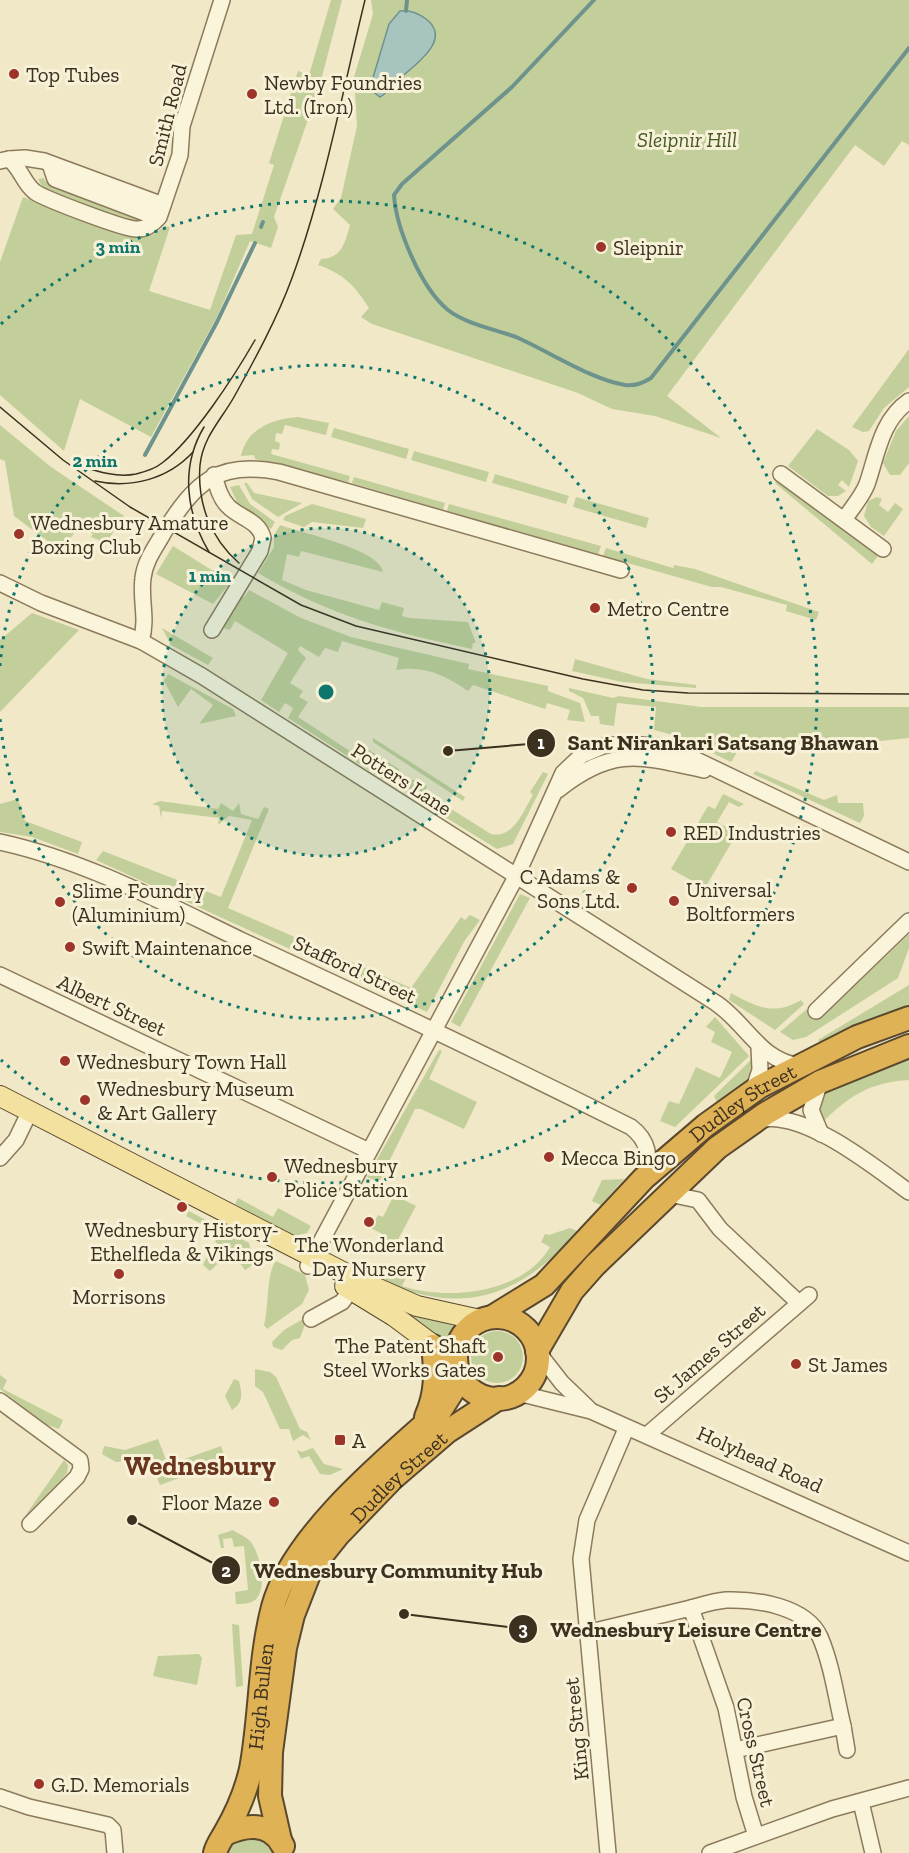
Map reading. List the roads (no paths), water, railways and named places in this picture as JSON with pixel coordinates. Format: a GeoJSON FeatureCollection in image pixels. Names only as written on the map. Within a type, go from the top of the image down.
{"type":"FeatureCollection","features":[{"type":"Feature","properties":{"kind":"highway","name":"Dudley Street"},"geometry":{"type":"LineString","coordinates":[[486,1319],[544,1286],[644,1178],[706,1125],[753,1091],[857,1037],[909,1018]]}},
{"type":"Feature","properties":{"kind":"highway","name":"Dudley Street"},"geometry":{"type":"LineString","coordinates":[[537,1351],[572,1292],[717,1148],[820,1082],[909,1046]]}},
{"type":"Feature","properties":{"kind":"highway"},"geometry":{"type":"LineString","coordinates":[[506,1318],[524,1327],[533,1337],[537,1351],[534,1376],[509,1395],[488,1397],[474,1391],[458,1368],[460,1340],[471,1326],[486,1319],[506,1318]]}},
{"type":"Feature","properties":{"kind":"highway"},"geometry":{"type":"LineString","coordinates":[[422,1427],[434,1400],[436,1383],[433,1346]]}},
{"type":"Feature","properties":{"kind":"highway","name":"Dudley Street"},"geometry":{"type":"LineString","coordinates":[[303,1564],[322,1524],[440,1411],[454,1389],[458,1368]]}},
{"type":"Feature","properties":{"kind":"highway","name":"Dudley Street"},"geometry":{"type":"LineString","coordinates":[[303,1564],[339,1534],[393,1479],[448,1431],[509,1395]]}},
{"type":"Feature","properties":{"kind":"highway","name":"High Bullen"},"geometry":{"type":"LineString","coordinates":[[283,1846],[273,1818],[270,1796],[271,1752],[285,1648],[301,1591],[303,1564]]}},
{"type":"Feature","properties":{"kind":"highway","name":"High Bullen"},"geometry":{"type":"LineString","coordinates":[[217,1847],[240,1803],[250,1770],[264,1648],[273,1605],[303,1564]]}},
{"type":"Feature","properties":{"kind":"highway"},"geometry":{"type":"LineString","coordinates":[[217,1847],[239,1828],[254,1827],[264,1828],[283,1846]]}},
{"type":"Feature","properties":{"kind":"main road"},"geometry":{"type":"LineString","coordinates":[[0,1096],[28,1116]]}},
{"type":"Feature","properties":{"kind":"main road"},"geometry":{"type":"LineString","coordinates":[[0,1108],[63,1127],[88,1143],[355,1285],[458,1368]]}},
{"type":"Feature","properties":{"kind":"main road"},"geometry":{"type":"LineString","coordinates":[[355,1285],[417,1306],[486,1319]]}},
{"type":"Feature","properties":{"kind":"street","name":"Smith Road"},"geometry":{"type":"LineString","coordinates":[[161,212],[180,155],[182,126],[222,0]]}},
{"type":"Feature","properties":{"kind":"street"},"geometry":{"type":"LineString","coordinates":[[25,158],[50,164],[161,212],[145,228],[134,230],[41,196],[27,184],[18,166],[4,160],[25,158]]}},
{"type":"Feature","properties":{"kind":"street"},"geometry":{"type":"LineString","coordinates":[[844,520],[866,487],[875,450],[886,429],[909,401]]}},
{"type":"Feature","properties":{"kind":"street"},"geometry":{"type":"LineString","coordinates":[[141,641],[145,626],[142,591],[145,566],[190,494],[214,475],[250,468],[279,472],[621,570]]}},
{"type":"Feature","properties":{"kind":"street"},"geometry":{"type":"LineString","coordinates":[[781,474],[883,549]]}},
{"type":"Feature","properties":{"kind":"street"},"geometry":{"type":"LineString","coordinates":[[212,630],[260,551],[263,538],[252,522],[228,507],[221,498],[214,475]]}},
{"type":"Feature","properties":{"kind":"street","name":"Potters Lane"},"geometry":{"type":"LineString","coordinates":[[0,583],[41,603],[141,641],[228,692],[727,1011],[759,1047],[775,1060],[800,1065]]}},
{"type":"Feature","properties":{"kind":"street"},"geometry":{"type":"LineString","coordinates":[[311,1261],[517,875],[563,773],[582,755],[603,746],[630,744],[673,750],[909,862]]}},
{"type":"Feature","properties":{"kind":"street","name":"Stafford Street"},"geometry":{"type":"LineString","coordinates":[[0,842],[32,850],[104,877],[434,1030],[631,1127],[646,1143],[649,1160],[644,1178]]}},
{"type":"Feature","properties":{"kind":"street"},"geometry":{"type":"LineString","coordinates":[[816,1011],[909,921]]}},
{"type":"Feature","properties":{"kind":"street","name":"Albert Street"},"geometry":{"type":"LineString","coordinates":[[0,975],[369,1151]]}},
{"type":"Feature","properties":{"kind":"street"},"geometry":{"type":"LineString","coordinates":[[753,1091],[760,1070],[759,1047]]}},
{"type":"Feature","properties":{"kind":"street"},"geometry":{"type":"LineString","coordinates":[[820,1082],[811,1110],[821,1134]]}},
{"type":"Feature","properties":{"kind":"street"},"geometry":{"type":"LineString","coordinates":[[0,1102],[28,1116],[16,1140],[0,1158]]}},
{"type":"Feature","properties":{"kind":"street"},"geometry":{"type":"LineString","coordinates":[[758,1120],[777,1118],[821,1134],[909,1192]]}},
{"type":"Feature","properties":{"kind":"street","name":"St James Street"},"geometry":{"type":"LineString","coordinates":[[647,1435],[804,1299],[720,1229],[698,1200],[669,1194]]}},
{"type":"Feature","properties":{"kind":"street"},"geometry":{"type":"LineString","coordinates":[[311,1319],[342,1302],[355,1285]]}},
{"type":"Feature","properties":{"kind":"street","name":"Holyhead Road"},"geometry":{"type":"LineString","coordinates":[[537,1351],[562,1383],[591,1411]]}},
{"type":"Feature","properties":{"kind":"street","name":"Holyhead Road"},"geometry":{"type":"LineString","coordinates":[[509,1395],[591,1411],[626,1429],[647,1435],[909,1553]]}},
{"type":"Feature","properties":{"kind":"street"},"geometry":{"type":"LineString","coordinates":[[0,1401],[80,1460],[81,1469],[76,1477],[30,1524]]}},
{"type":"Feature","properties":{"kind":"street","name":"King Street"},"geometry":{"type":"LineString","coordinates":[[608,1853],[581,1559],[587,1520],[626,1429]]}},
{"type":"Feature","properties":{"kind":"street"},"geometry":{"type":"LineString","coordinates":[[586,1633],[724,1600],[756,1601],[786,1610],[801,1618],[819,1636],[843,1726],[847,1750]]}},
{"type":"Feature","properties":{"kind":"street","name":"Cross Street"},"geometry":{"type":"LineString","coordinates":[[690,1608],[726,1708],[744,1797],[756,1836]]}},
{"type":"Feature","properties":{"kind":"street"},"geometry":{"type":"LineString","coordinates":[[735,1750],[843,1726]]}},
{"type":"Feature","properties":{"kind":"street"},"geometry":{"type":"LineString","coordinates":[[710,1853],[756,1836],[909,1788]]}},
{"type":"Feature","properties":{"kind":"street"},"geometry":{"type":"LineString","coordinates":[[0,1797],[29,1807],[108,1825],[113,1830],[115,1853]]}},
{"type":"Feature","properties":{"kind":"street"},"geometry":{"type":"LineString","coordinates":[[861,1802],[873,1853]]}},
{"type":"Feature","properties":{"kind":"water"},"geometry":{"type":"Polygon","coordinates":[[[400,11],[413,12],[426,19],[433,27],[435,36],[428,53],[380,97],[371,90],[372,81],[389,24],[400,11]]]}},
{"type":"Feature","properties":{"kind":"waterway"},"geometry":{"type":"LineString","coordinates":[[406,11],[407,0]]}},
{"type":"Feature","properties":{"kind":"waterway"},"geometry":{"type":"LineString","coordinates":[[594,0],[512,87],[402,184],[394,195],[399,224],[412,257],[428,287],[448,310],[472,323],[516,337],[599,377],[625,385],[639,384],[651,378],[909,48]]}},
{"type":"Feature","properties":{"kind":"waterway"},"geometry":{"type":"LineString","coordinates":[[261,227],[263,222]]}},
{"type":"Feature","properties":{"kind":"waterway"},"geometry":{"type":"LineString","coordinates":[[145,455],[217,322],[255,243]]}},
{"type":"Feature","properties":{"kind":"tram line"},"geometry":{"type":"LineString","coordinates":[[239,563],[213,531],[203,506],[200,479],[202,455],[209,437],[234,397],[265,339],[292,278],[324,175],[365,0]]}},
{"type":"Feature","properties":{"kind":"tram line"},"geometry":{"type":"LineString","coordinates":[[77,465],[121,475],[139,473],[159,465],[174,453],[200,423],[255,340]]}},
{"type":"Feature","properties":{"kind":"tram line"},"geometry":{"type":"LineString","coordinates":[[0,407],[63,460],[130,507],[301,605],[356,626],[583,679],[643,690],[688,693],[909,694]]}},
{"type":"Feature","properties":{"kind":"tram line"},"geometry":{"type":"LineString","coordinates":[[204,427],[191,458],[189,490],[195,522],[209,552]]}},
{"type":"Feature","properties":{"kind":"tram line"},"geometry":{"type":"LineString","coordinates":[[95,481],[122,484],[148,480],[172,469],[193,452]]}},
{"type":"Feature","properties":{"kind":"place","name":"Top Tubes"},"geometry":{"type":"Point","coordinates":[14,74]}},
{"type":"Feature","properties":{"kind":"place","name":"Newby Foundries Ltd. (Iron)"},"geometry":{"type":"Point","coordinates":[252,94]}},
{"type":"Feature","properties":{"kind":"place","name":"Sleipnir"},"geometry":{"type":"Point","coordinates":[601,247]}},
{"type":"Feature","properties":{"kind":"place","name":"Wednesbury Amature Boxing Club"},"geometry":{"type":"Point","coordinates":[19,534]}},
{"type":"Feature","properties":{"kind":"place","name":"Metro Centre"},"geometry":{"type":"Point","coordinates":[595,608]}},
{"type":"Feature","properties":{"kind":"place","name":"Sant Nirankari Satsang Bhawan"},"geometry":{"type":"Point","coordinates":[448,751]}},
{"type":"Feature","properties":{"kind":"place","name":"RED Industries"},"geometry":{"type":"Point","coordinates":[671,832]}},
{"type":"Feature","properties":{"kind":"place","name":"C Adams & Sons Ltd."},"geometry":{"type":"Point","coordinates":[632,888]}},
{"type":"Feature","properties":{"kind":"place","name":"Universal Boltformers"},"geometry":{"type":"Point","coordinates":[674,901]}},
{"type":"Feature","properties":{"kind":"place","name":"Slime Foundry (Aluminium)"},"geometry":{"type":"Point","coordinates":[60,902]}},
{"type":"Feature","properties":{"kind":"place","name":"Swift Maintenance"},"geometry":{"type":"Point","coordinates":[70,947]}},
{"type":"Feature","properties":{"kind":"place","name":"Wednesbury Town Hall"},"geometry":{"type":"Point","coordinates":[65,1061]}},
{"type":"Feature","properties":{"kind":"place","name":"Wednesbury Museum & Art Gallery"},"geometry":{"type":"Point","coordinates":[85,1100]}},
{"type":"Feature","properties":{"kind":"place","name":"Mecca Bingo"},"geometry":{"type":"Point","coordinates":[549,1157]}},
{"type":"Feature","properties":{"kind":"place","name":"Wednesbury Police Station"},"geometry":{"type":"Point","coordinates":[272,1177]}},
{"type":"Feature","properties":{"kind":"place","name":"Wednesbury History- Ethelfleda & Vikings"},"geometry":{"type":"Point","coordinates":[182,1207]}},
{"type":"Feature","properties":{"kind":"place","name":"The Wonderland Day Nursery"},"geometry":{"type":"Point","coordinates":[369,1222]}},
{"type":"Feature","properties":{"kind":"place","name":"Morrisons"},"geometry":{"type":"Point","coordinates":[119,1274]}},
{"type":"Feature","properties":{"kind":"place","name":"The Patent Shaft Steel Works Gates"},"geometry":{"type":"Point","coordinates":[498,1357]}},
{"type":"Feature","properties":{"kind":"place","name":"St James"},"geometry":{"type":"Point","coordinates":[796,1364]}},
{"type":"Feature","properties":{"kind":"place","name":"A"},"geometry":{"type":"Point","coordinates":[340,1440]}},
{"type":"Feature","properties":{"kind":"place","name":"Floor Maze"},"geometry":{"type":"Point","coordinates":[274,1502]}},
{"type":"Feature","properties":{"kind":"place","name":"Wednesbury Community Hub"},"geometry":{"type":"Point","coordinates":[132,1520]}},
{"type":"Feature","properties":{"kind":"place","name":"Wednesbury Leisure Centre"},"geometry":{"type":"Point","coordinates":[404,1614]}},
{"type":"Feature","properties":{"kind":"place","name":"G.D. Memorials"},"geometry":{"type":"Point","coordinates":[39,1784]}},
{"type":"Feature","properties":{"kind":"district","name":"Wednesbury"},"geometry":{"type":"Point","coordinates":[200,1466]}},
{"type":"Feature","properties":{"kind":"park label","name":"Sleipnir Hill"},"geometry":{"type":"Point","coordinates":[687,139]}}]}
